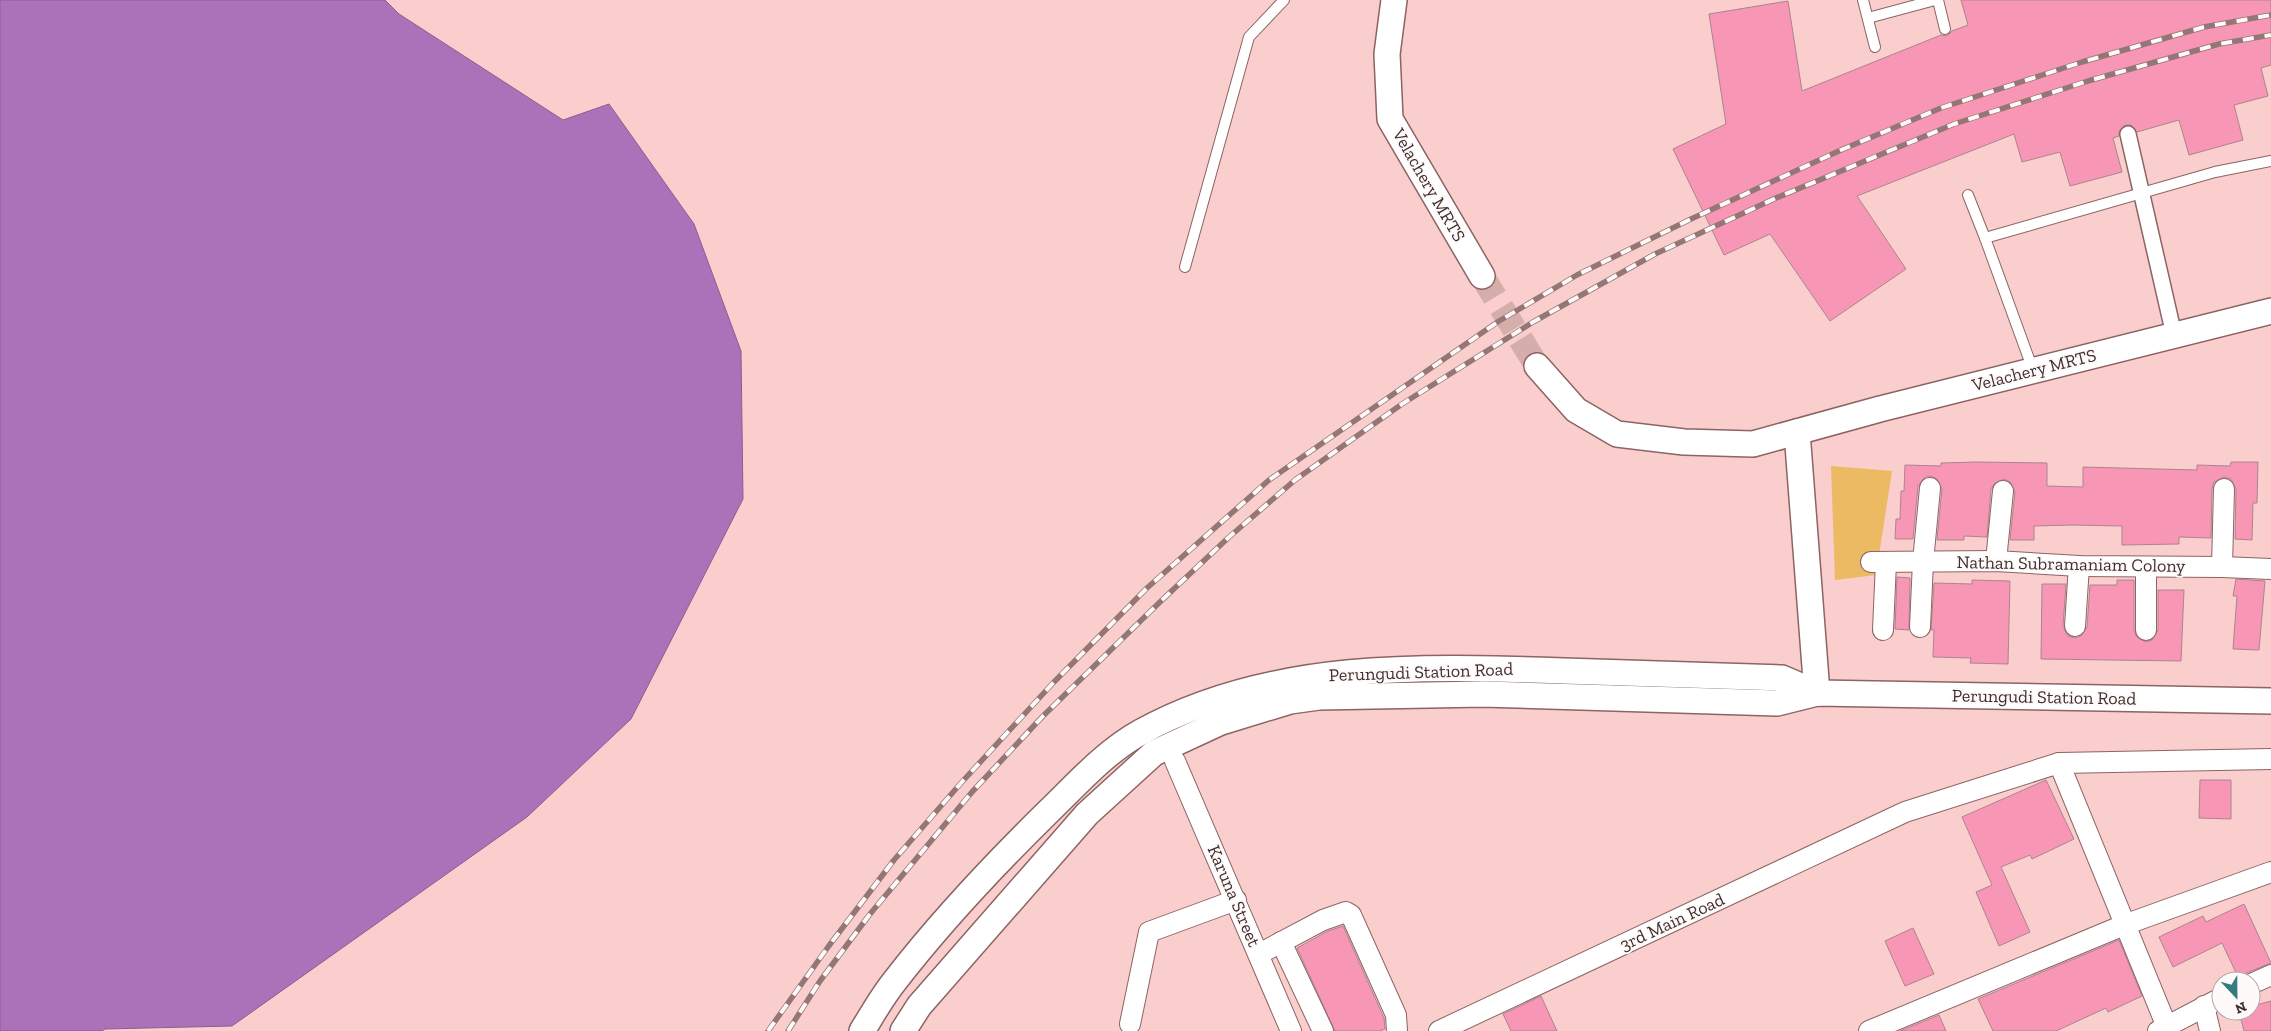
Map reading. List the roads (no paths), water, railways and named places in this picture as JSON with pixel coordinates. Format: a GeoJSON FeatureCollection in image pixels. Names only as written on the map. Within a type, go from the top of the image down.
{"type":"FeatureCollection","features":[{"type":"Feature","properties":{"kind":"street","name":"Velachery MRTS"},"geometry":{"type":"LineString","coordinates":[[1394,0],[1387,54],[1390,119],[1482,276]]}},
{"type":"Feature","properties":{"kind":"street"},"geometry":{"type":"LineString","coordinates":[[2128,134],[2174,335]]}},
{"type":"Feature","properties":{"kind":"street","name":"Velachery MRTS"},"geometry":{"type":"LineString","coordinates":[[1537,366],[1576,410],[1617,434],[1684,442],[1754,444],[1880,408],[2271,311]]}},
{"type":"Feature","properties":{"kind":"street"},"geometry":{"type":"LineString","coordinates":[[1797,432],[1817,692]]}},
{"type":"Feature","properties":{"kind":"street"},"geometry":{"type":"LineString","coordinates":[[1920,627],[1923,562],[1930,488]]}},
{"type":"Feature","properties":{"kind":"street"},"geometry":{"type":"LineString","coordinates":[[2222,567],[2224,489]]}},
{"type":"Feature","properties":{"kind":"street"},"geometry":{"type":"LineString","coordinates":[[1996,561],[2003,491]]}},
{"type":"Feature","properties":{"kind":"street","name":"Nathan Subramaniam Colony"},"geometry":{"type":"LineString","coordinates":[[1884,630],[1879,562],[1996,561],[2079,566],[2271,569]]}},
{"type":"Feature","properties":{"kind":"street"},"geometry":{"type":"LineString","coordinates":[[2075,626],[2079,566]]}},
{"type":"Feature","properties":{"kind":"street"},"geometry":{"type":"LineString","coordinates":[[2146,567],[2146,630]]}},
{"type":"Feature","properties":{"kind":"street","name":"Perungudi Station Road"},"geometry":{"type":"LineString","coordinates":[[862,1031],[893,983],[994,865],[1094,766],[1139,733],[1187,711],[1241,692],[1308,676],[1384,670],[1489,668],[1782,678],[1817,692]]}},
{"type":"Feature","properties":{"kind":"street","name":"Perungudi Station Road"},"geometry":{"type":"LineString","coordinates":[[902,1031],[919,1006],[1087,814],[1154,753],[1221,722],[1290,701],[1319,697],[1483,694],[1777,703],[1817,692],[2271,701]]}},
{"type":"Feature","properties":{"kind":"street","name":"3rd Main Road"},"geometry":{"type":"LineString","coordinates":[[1439,1031],[1905,812],[2058,764],[2271,760]]}},
{"type":"Feature","properties":{"kind":"street","name":"Karuna Street"},"geometry":{"type":"LineString","coordinates":[[1175,761],[1291,1031]]}},
{"type":"Feature","properties":{"kind":"street"},"geometry":{"type":"LineString","coordinates":[[2058,764],[2124,925],[2163,1029],[2211,1003]]}},
{"type":"Feature","properties":{"kind":"street"},"geometry":{"type":"LineString","coordinates":[[1869,1031],[2124,925],[2271,872]]}},
{"type":"Feature","properties":{"kind":"street"},"geometry":{"type":"LineString","coordinates":[[1130,1024],[1149,932],[1236,900]]}},
{"type":"Feature","properties":{"kind":"street"},"geometry":{"type":"LineString","coordinates":[[1259,954],[1323,920],[1346,912],[1352,915],[1396,1015],[1397,1031]]}},
{"type":"Feature","properties":{"kind":"street"},"geometry":{"type":"LineString","coordinates":[[1281,942],[1322,1031]]}},
{"type":"Feature","properties":{"kind":"street"},"geometry":{"type":"LineString","coordinates":[[1275,992],[1299,981]]}},
{"type":"Feature","properties":{"kind":"street"},"geometry":{"type":"LineString","coordinates":[[2210,1031],[2211,1016]]}},
{"type":"Feature","properties":{"kind":"lane"},"geometry":{"type":"LineString","coordinates":[[1185,267],[1249,37],[1284,0]]}},
{"type":"Feature","properties":{"kind":"lane"},"geometry":{"type":"LineString","coordinates":[[1863,0],[1875,47]]}},
{"type":"Feature","properties":{"kind":"lane"},"geometry":{"type":"LineString","coordinates":[[1868,18],[1936,0],[1945,29]]}},
{"type":"Feature","properties":{"kind":"lane"},"geometry":{"type":"LineString","coordinates":[[1985,238],[2215,172],[2271,161]]}},
{"type":"Feature","properties":{"kind":"lane"},"geometry":{"type":"LineString","coordinates":[[1968,195],[2033,371]]}},
{"type":"Feature","properties":{"kind":"tunnel"},"geometry":{"type":"LineString","coordinates":[[1482,276],[1537,366]]}},
{"type":"Feature","properties":{"kind":"railway"},"geometry":{"type":"LineString","coordinates":[[768,1031],[828,947],[894,860],[961,783],[1053,683],[1147,588],[1269,480],[1499,321],[1577,275],[1691,219],[1841,150],[1941,108],[2082,62],[2204,27],[2271,15]]}},
{"type":"Feature","properties":{"kind":"railway"},"geometry":{"type":"LineString","coordinates":[[788,1031],[820,981],[870,914],[972,792],[1043,716],[1228,538],[1295,480],[1402,404],[1533,322],[1655,254],[1776,198],[1954,124],[2088,81],[2219,44],[2271,35]]}}]}
